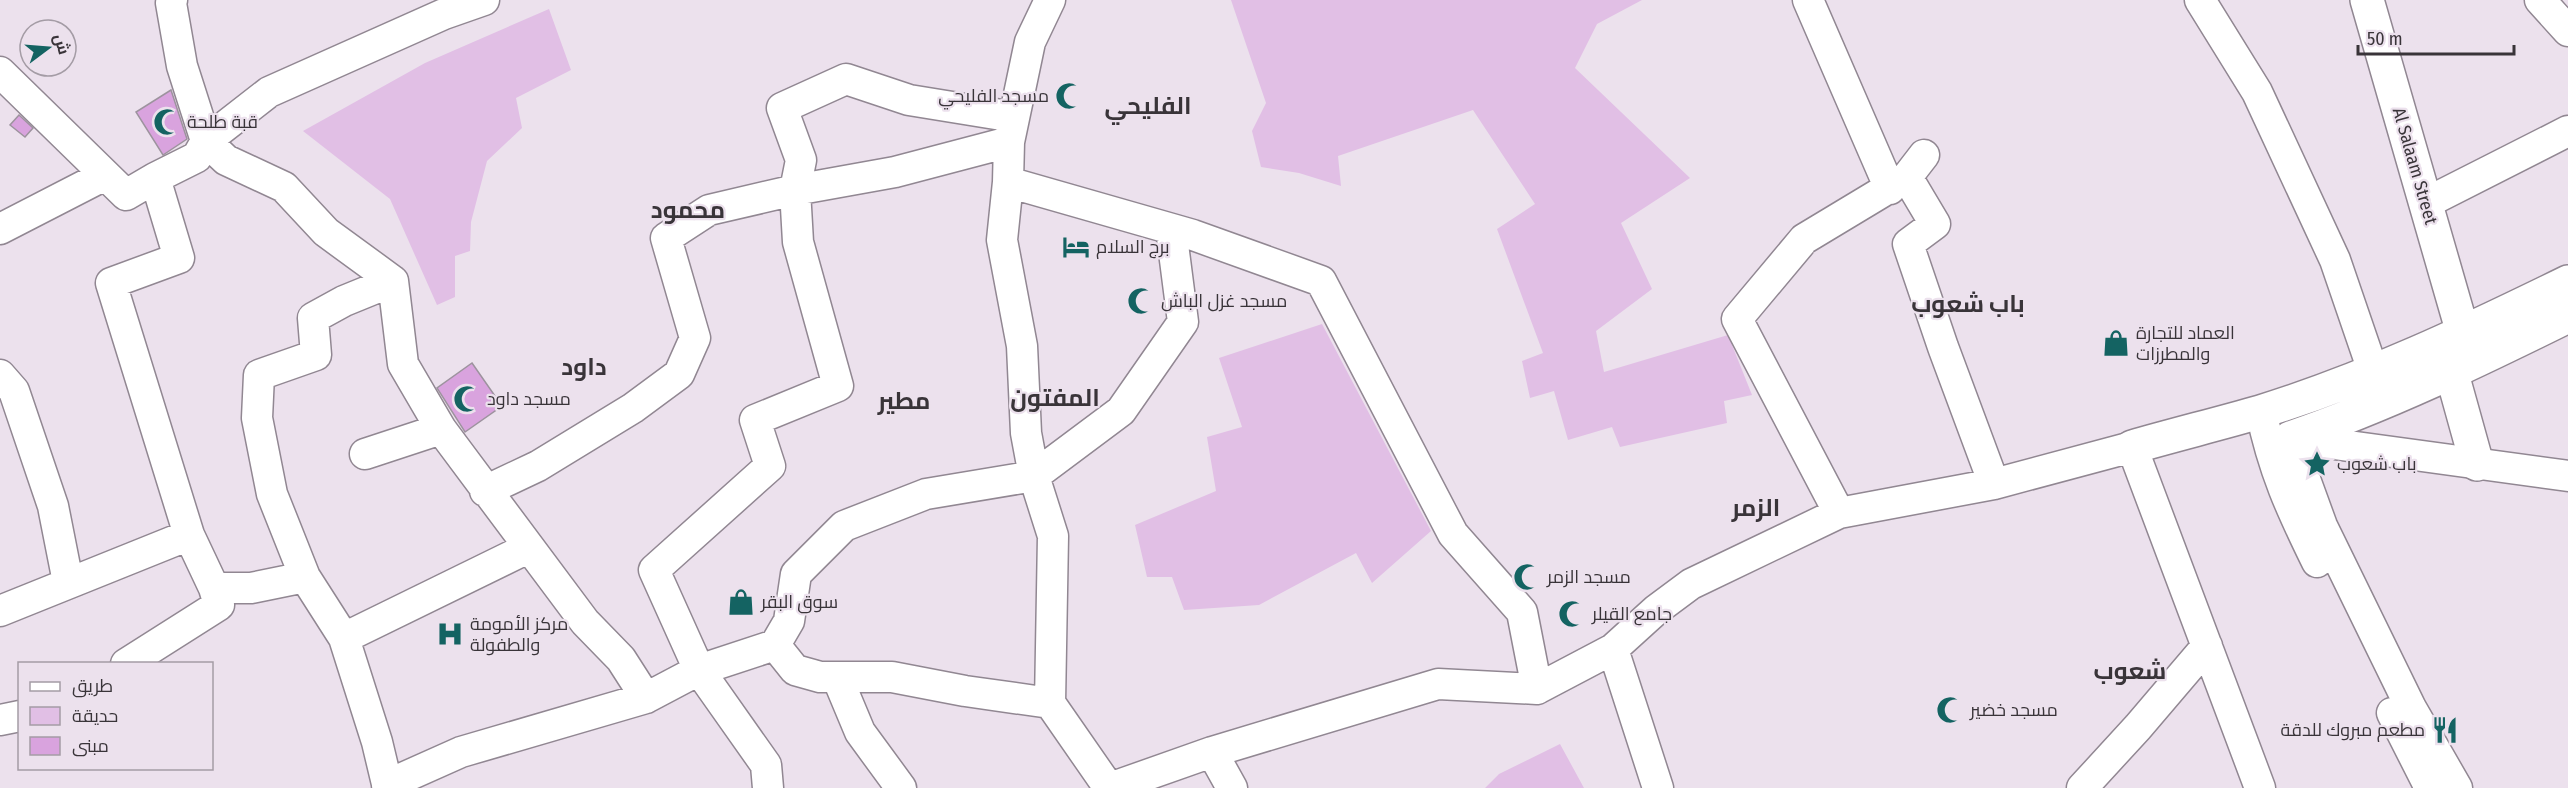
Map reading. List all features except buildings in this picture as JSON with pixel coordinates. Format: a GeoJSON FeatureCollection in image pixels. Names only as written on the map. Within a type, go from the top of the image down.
{"type":"FeatureCollection","features":[{"type":"Feature","properties":{"kind":"main road","name":"Al Salaam Street"},"geometry":{"type":"LineString","coordinates":[[2367,0],[2463,333]]}},
{"type":"Feature","properties":{"kind":"main road"},"geometry":{"type":"LineString","coordinates":[[2132,447],[2261,411],[2373,371],[2463,333],[2568,282]]}},
{"type":"Feature","properties":{"kind":"main road"},"geometry":{"type":"LineString","coordinates":[[2290,438],[2345,419],[2452,374],[2568,316]]}},
{"type":"Feature","properties":{"kind":"main road"},"geometry":{"type":"LineString","coordinates":[[2463,333],[2452,374],[2477,464]]}},
{"type":"Feature","properties":{"kind":"street"},"geometry":{"type":"LineString","coordinates":[[172,0],[182,66],[206,141],[226,160],[284,187],[326,232],[393,281],[403,364],[441,429],[485,491],[585,622],[621,659],[646,698]]}},
{"type":"Feature","properties":{"kind":"street"},"geometry":{"type":"LineString","coordinates":[[0,72],[126,195],[198,157],[206,141],[269,92],[433,19],[484,0]]}},
{"type":"Feature","properties":{"kind":"street"},"geometry":{"type":"LineString","coordinates":[[1050,0],[1030,42],[1011,130],[1002,240],[1022,346],[1026,434],[1034,476],[1053,536],[1050,703],[1110,788],[1212,752],[1438,684],[1537,688],[1613,649],[1656,609],[1691,584],[1839,513],[1994,484],[2132,447],[2260,788]]}},
{"type":"Feature","properties":{"kind":"street"},"geometry":{"type":"LineString","coordinates":[[1808,0],[1935,224],[1908,244],[1994,484]]}},
{"type":"Feature","properties":{"kind":"street"},"geometry":{"type":"LineString","coordinates":[[2200,0],[2257,92],[2335,260],[2373,371]]}},
{"type":"Feature","properties":{"kind":"street"},"geometry":{"type":"LineString","coordinates":[[2540,0],[2568,31]]}},
{"type":"Feature","properties":{"kind":"street"},"geometry":{"type":"LineString","coordinates":[[768,788],[766,765],[699,670],[654,570],[770,466],[755,420],[838,386],[798,242],[795,190],[801,160],[782,108],[846,79],[1011,130]]}},
{"type":"Feature","properties":{"kind":"street"},"geometry":{"type":"LineString","coordinates":[[485,491],[547,460],[633,408],[679,374],[695,338],[666,238],[709,210],[795,190],[895,172],[1011,130]]}},
{"type":"Feature","properties":{"kind":"street"},"geometry":{"type":"LineString","coordinates":[[2426,202],[2568,131]]}},
{"type":"Feature","properties":{"kind":"street"},"geometry":{"type":"LineString","coordinates":[[1839,513],[1737,320],[1804,239],[1907,173]]}},
{"type":"Feature","properties":{"kind":"street"},"geometry":{"type":"LineString","coordinates":[[0,229],[105,175]]}},
{"type":"Feature","properties":{"kind":"street"},"geometry":{"type":"LineString","coordinates":[[128,662],[219,605],[214,588],[189,535],[111,283],[179,258],[155,178]]}},
{"type":"Feature","properties":{"kind":"street"},"geometry":{"type":"LineString","coordinates":[[1008,182],[1171,229],[1321,281],[1453,534],[1522,612],[1537,688]]}},
{"type":"Feature","properties":{"kind":"street"},"geometry":{"type":"LineString","coordinates":[[393,281],[344,301],[313,318],[316,355],[259,375],[257,418],[272,494],[304,577],[344,638],[388,787],[461,752],[646,698],[699,670],[775,645],[789,621],[796,574],[844,526],[926,494],[1034,476],[1121,411],[1183,322],[1171,229]]}},
{"type":"Feature","properties":{"kind":"street"},"geometry":{"type":"LineString","coordinates":[[0,375],[14,391],[53,506],[68,582]]}},
{"type":"Feature","properties":{"kind":"street"},"geometry":{"type":"LineString","coordinates":[[2261,411],[2274,467],[2291,509],[2430,788]]}},
{"type":"Feature","properties":{"kind":"street"},"geometry":{"type":"LineString","coordinates":[[365,454],[441,429]]}},
{"type":"Feature","properties":{"kind":"street"},"geometry":{"type":"LineString","coordinates":[[2457,788],[2411,708],[2322,526],[2290,438],[2568,476]]}},
{"type":"Feature","properties":{"kind":"street"},"geometry":{"type":"LineString","coordinates":[[0,611],[189,535]]}},
{"type":"Feature","properties":{"kind":"street"},"geometry":{"type":"LineString","coordinates":[[344,638],[528,548]]}},
{"type":"Feature","properties":{"kind":"street"},"geometry":{"type":"LineString","coordinates":[[214,588],[251,588],[304,577]]}},
{"type":"Feature","properties":{"kind":"street"},"geometry":{"type":"LineString","coordinates":[[775,645],[795,670],[820,677],[892,677],[965,691],[1050,703]]}},
{"type":"Feature","properties":{"kind":"street"},"geometry":{"type":"LineString","coordinates":[[2082,788],[2207,646]]}},
{"type":"Feature","properties":{"kind":"street"},"geometry":{"type":"LineString","coordinates":[[1613,649],[1658,788]]}},
{"type":"Feature","properties":{"kind":"street"},"geometry":{"type":"LineString","coordinates":[[837,677],[860,732],[901,788]]}},
{"type":"Feature","properties":{"kind":"street"},"geometry":{"type":"LineString","coordinates":[[0,720],[18,716]]}},
{"type":"Feature","properties":{"kind":"street"},"geometry":{"type":"LineString","coordinates":[[1212,752],[1232,788]]}},
{"type":"Feature","properties":{"kind":"green space"},"geometry":{"type":"Polygon","coordinates":[[[1231,0],[1642,0],[1597,24],[1575,68],[1690,178],[1621,223],[1652,289],[1596,331],[1604,372],[1728,335],[1752,395],[1724,401],[1727,423],[1620,447],[1612,427],[1568,440],[1554,391],[1530,398],[1522,361],[1543,353],[1497,229],[1535,204],[1473,110],[1338,156],[1341,186],[1299,173],[1261,167],[1252,131],[1266,103],[1231,0]]]}},
{"type":"Feature","properties":{"kind":"green space"},"geometry":{"type":"Polygon","coordinates":[[[549,9],[571,70],[516,98],[522,128],[487,161],[471,222],[470,251],[455,256],[455,297],[437,305],[390,199],[303,131],[425,63],[549,9]]]}},
{"type":"Feature","properties":{"kind":"green space"},"geometry":{"type":"Polygon","coordinates":[[[1322,324],[1431,531],[1372,583],[1356,553],[1259,605],[1184,610],[1172,577],[1147,577],[1135,525],[1216,491],[1207,437],[1242,427],[1219,358],[1322,324]]]}},
{"type":"Feature","properties":{"kind":"green space"},"geometry":{"type":"Polygon","coordinates":[[[1560,744],[1584,788],[1485,788],[1499,774],[1560,744]]]}},
{"type":"Feature","properties":{"kind":"place","name":"مسجد الفليحي"},"geometry":{"type":"Point","coordinates":[1069,96]}},
{"type":"Feature","properties":{"kind":"place","name":"قبة طلحة"},"geometry":{"type":"Point","coordinates":[167,122]}},
{"type":"Feature","properties":{"kind":"place","name":"برج السلام"},"geometry":{"type":"Point","coordinates":[1076,247]}},
{"type":"Feature","properties":{"kind":"place","name":"مسجد غزل الباش"},"geometry":{"type":"Point","coordinates":[1141,301]}},
{"type":"Feature","properties":{"kind":"place","name":"العماد للتجارة والمطرزات"},"geometry":{"type":"Point","coordinates":[2116,343]}},
{"type":"Feature","properties":{"kind":"place","name":"مسجد داود"},"geometry":{"type":"Point","coordinates":[467,399]}},
{"type":"Feature","properties":{"kind":"place","name":"باب شعوب"},"geometry":{"type":"Point","coordinates":[2317,464]}},
{"type":"Feature","properties":{"kind":"place","name":"مسجد الزمر"},"geometry":{"type":"Point","coordinates":[1527,577]}},
{"type":"Feature","properties":{"kind":"place","name":"سوق البقر"},"geometry":{"type":"Point","coordinates":[741,602]}},
{"type":"Feature","properties":{"kind":"place","name":"جامع القيلر"},"geometry":{"type":"Point","coordinates":[1572,614]}},
{"type":"Feature","properties":{"kind":"place","name":"مركز الأمومة والطفولة"},"geometry":{"type":"Point","coordinates":[450,634]}},
{"type":"Feature","properties":{"kind":"place","name":"مسجد خضير"},"geometry":{"type":"Point","coordinates":[1950,710]}},
{"type":"Feature","properties":{"kind":"place","name":"مطعم مبروك للدقة"},"geometry":{"type":"Point","coordinates":[2445,730]}},
{"type":"Feature","properties":{"kind":"district","name":"الفليحي"},"geometry":{"type":"Point","coordinates":[1148,106]}},
{"type":"Feature","properties":{"kind":"district","name":"محمود"},"geometry":{"type":"Point","coordinates":[688,210]}},
{"type":"Feature","properties":{"kind":"district","name":"باب شعوب"},"geometry":{"type":"Point","coordinates":[1968,304]}},
{"type":"Feature","properties":{"kind":"district","name":"داود"},"geometry":{"type":"Point","coordinates":[584,367]}},
{"type":"Feature","properties":{"kind":"district","name":"المفتون"},"geometry":{"type":"Point","coordinates":[1055,398]}},
{"type":"Feature","properties":{"kind":"district","name":"مطير"},"geometry":{"type":"Point","coordinates":[904,401]}},
{"type":"Feature","properties":{"kind":"district","name":"الزمر"},"geometry":{"type":"Point","coordinates":[1756,508]}},
{"type":"Feature","properties":{"kind":"district","name":"شعوب"},"geometry":{"type":"Point","coordinates":[2130,671]}}]}
